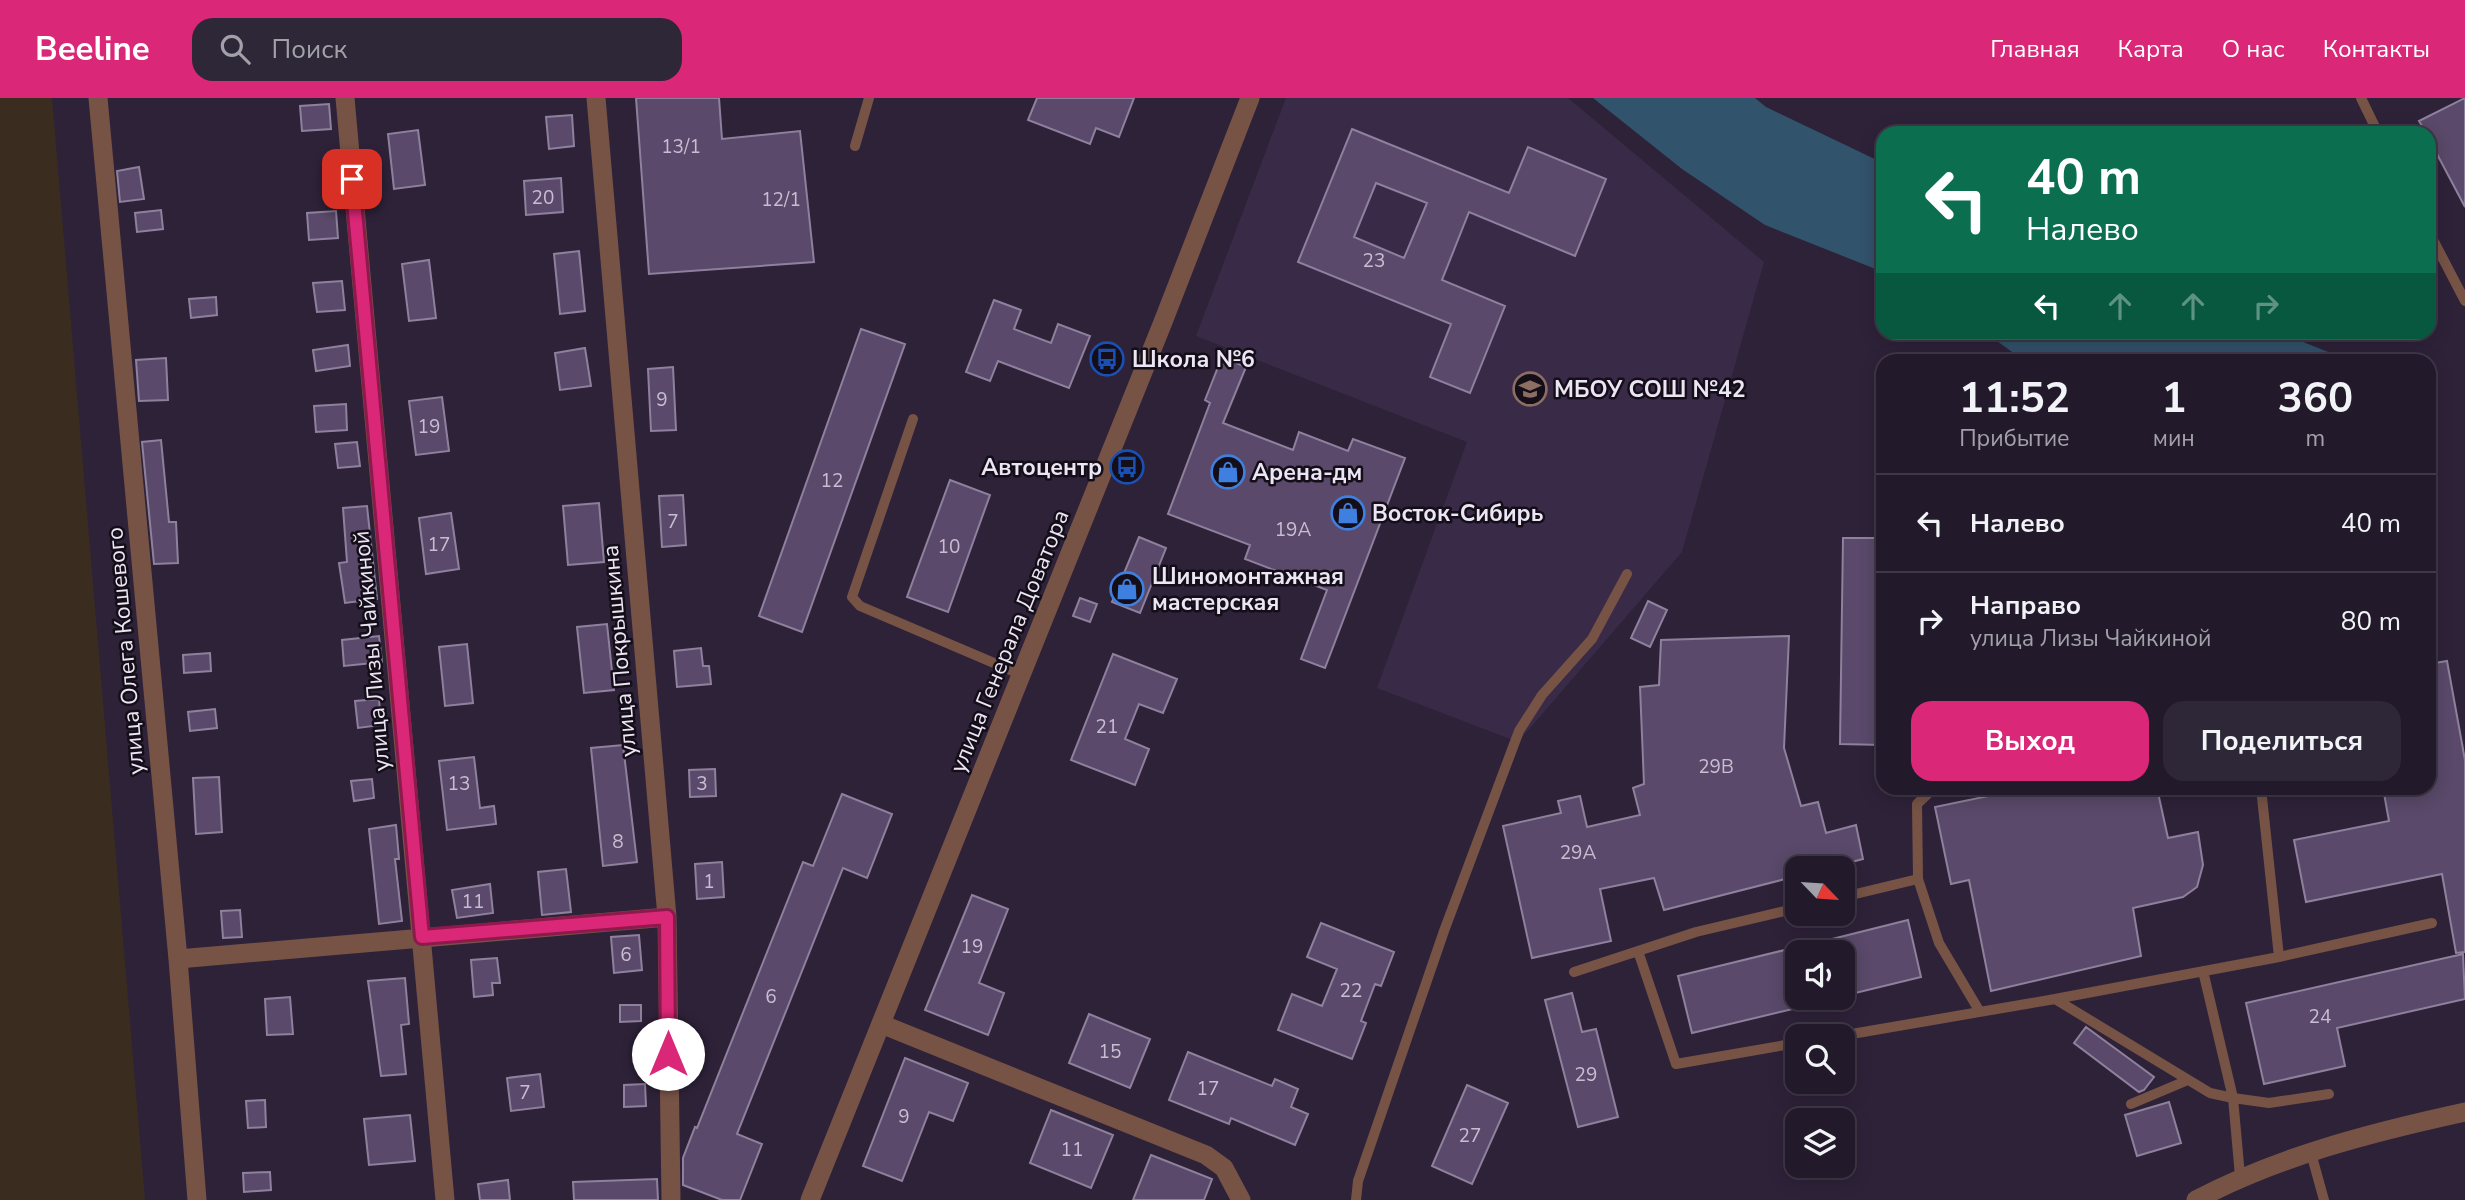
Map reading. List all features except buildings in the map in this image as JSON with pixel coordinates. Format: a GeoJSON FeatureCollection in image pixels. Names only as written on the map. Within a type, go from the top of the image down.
{"type":"FeatureCollection","features":[{"type":"Feature","properties":{"kind":"street","name":"улица Олега Кошевого"},"geometry":{"type":"LineString","coordinates":[[99,98],[178,959],[197,1200]]}},
{"type":"Feature","properties":{"kind":"street","name":"улица Лизы Чайкиной"},"geometry":{"type":"LineString","coordinates":[[345,98],[444,1200]]}},
{"type":"Feature","properties":{"kind":"street","name":"улица Покрышкина"},"geometry":{"type":"LineString","coordinates":[[596,98],[667,917],[668,1191],[671,1200]]}},
{"type":"Feature","properties":{"kind":"street","name":"улица Генерала Доватора"},"geometry":{"type":"LineString","coordinates":[[810,1200],[1250,98]]}},
{"type":"Feature","properties":{"kind":"street"},"geometry":{"type":"LineString","coordinates":[[178,959],[667,917]]}},
{"type":"Feature","properties":{"kind":"street"},"geometry":{"type":"LineString","coordinates":[[881,1024],[1206,1154],[1224,1168],[1241,1200]]}},
{"type":"Feature","properties":{"kind":"street"},"geometry":{"type":"LineString","coordinates":[[2196,1200],[2240,1177],[2311,1153],[2389,1129],[2465,1112]]}},
{"type":"Feature","properties":{"kind":"lane"},"geometry":{"type":"LineString","coordinates":[[855,146],[869,98]]}},
{"type":"Feature","properties":{"kind":"lane"},"geometry":{"type":"LineString","coordinates":[[2361,98],[2375,126]]}},
{"type":"Feature","properties":{"kind":"lane"},"geometry":{"type":"LineString","coordinates":[[2436,245],[2465,301]]}},
{"type":"Feature","properties":{"kind":"lane"},"geometry":{"type":"LineString","coordinates":[[913,419],[852,597],[860,606],[1022,674]]}},
{"type":"Feature","properties":{"kind":"lane"},"geometry":{"type":"LineString","coordinates":[[1356,1200],[1358,1181],[1444,931],[1519,731],[1542,695],[1592,639],[1627,574]]}},
{"type":"Feature","properties":{"kind":"lane"},"geometry":{"type":"LineString","coordinates":[[1927,795],[1917,804],[1918,879],[1939,943],[1980,1012]]}},
{"type":"Feature","properties":{"kind":"lane"},"geometry":{"type":"LineString","coordinates":[[2262,795],[2279,957]]}},
{"type":"Feature","properties":{"kind":"lane"},"geometry":{"type":"LineString","coordinates":[[1855,894],[1918,879]]}},
{"type":"Feature","properties":{"kind":"lane"},"geometry":{"type":"LineString","coordinates":[[1574,972],[1696,932],[1785,911]]}},
{"type":"Feature","properties":{"kind":"lane"},"geometry":{"type":"LineString","coordinates":[[1855,1033],[2279,957],[2432,923]]}},
{"type":"Feature","properties":{"kind":"lane"},"geometry":{"type":"LineString","coordinates":[[1638,951],[1676,1064],[1785,1045]]}},
{"type":"Feature","properties":{"kind":"lane"},"geometry":{"type":"LineString","coordinates":[[2203,971],[2233,1098],[2240,1177]]}},
{"type":"Feature","properties":{"kind":"lane"},"geometry":{"type":"LineString","coordinates":[[2055,999],[2210,1093],[2269,1103],[2329,1094]]}},
{"type":"Feature","properties":{"kind":"lane"},"geometry":{"type":"LineString","coordinates":[[2131,1104],[2188,1080]]}},
{"type":"Feature","properties":{"kind":"lane"},"geometry":{"type":"LineString","coordinates":[[2311,1153],[2324,1200]]}},
{"type":"Feature","properties":{"kind":"shaded area"},"geometry":{"type":"Polygon","coordinates":[[[0,98],[52,98],[145,1200],[0,1200],[0,98]]]}},
{"type":"Feature","properties":{"kind":"shaded area","name":"МБОУ СОШ №42"},"geometry":{"type":"Polygon","coordinates":[[[1286,98],[1568,98],[1764,262],[1682,552],[1518,742],[1377,688],[1467,442],[1196,336],[1286,98]]]}},
{"type":"Feature","properties":{"kind":"water"},"geometry":{"type":"Polygon","coordinates":[[[1593,98],[1755,98],[1766,107],[1876,160],[1876,269],[1765,225],[1682,169],[1593,98]]]}},
{"type":"Feature","properties":{"kind":"water"},"geometry":{"type":"Polygon","coordinates":[[[1996,340],[2298,340],[2333,354],[2015,354],[1996,340]]]}},
{"type":"Feature","properties":{"kind":"place","name":"Школа №6"},"geometry":{"type":"Point","coordinates":[1107,359]}},
{"type":"Feature","properties":{"kind":"place","name":"МБОУ СОШ №42"},"geometry":{"type":"Point","coordinates":[1530,389]}},
{"type":"Feature","properties":{"kind":"place","name":"Автоцентр"},"geometry":{"type":"Point","coordinates":[1127,467]}},
{"type":"Feature","properties":{"kind":"place","name":"Арена-дм"},"geometry":{"type":"Point","coordinates":[1228,472]}},
{"type":"Feature","properties":{"kind":"place","name":"Восток-Сибирь"},"geometry":{"type":"Point","coordinates":[1348,513]}},
{"type":"Feature","properties":{"kind":"place","name":"Шиномонтажная мастерская"},"geometry":{"type":"Point","coordinates":[1127,589]}},
{"type":"Feature","properties":{"kind":"route"},"geometry":{"type":"LineString","coordinates":[[352,179],[422,937],[667,917],[668,1054]]}}]}
